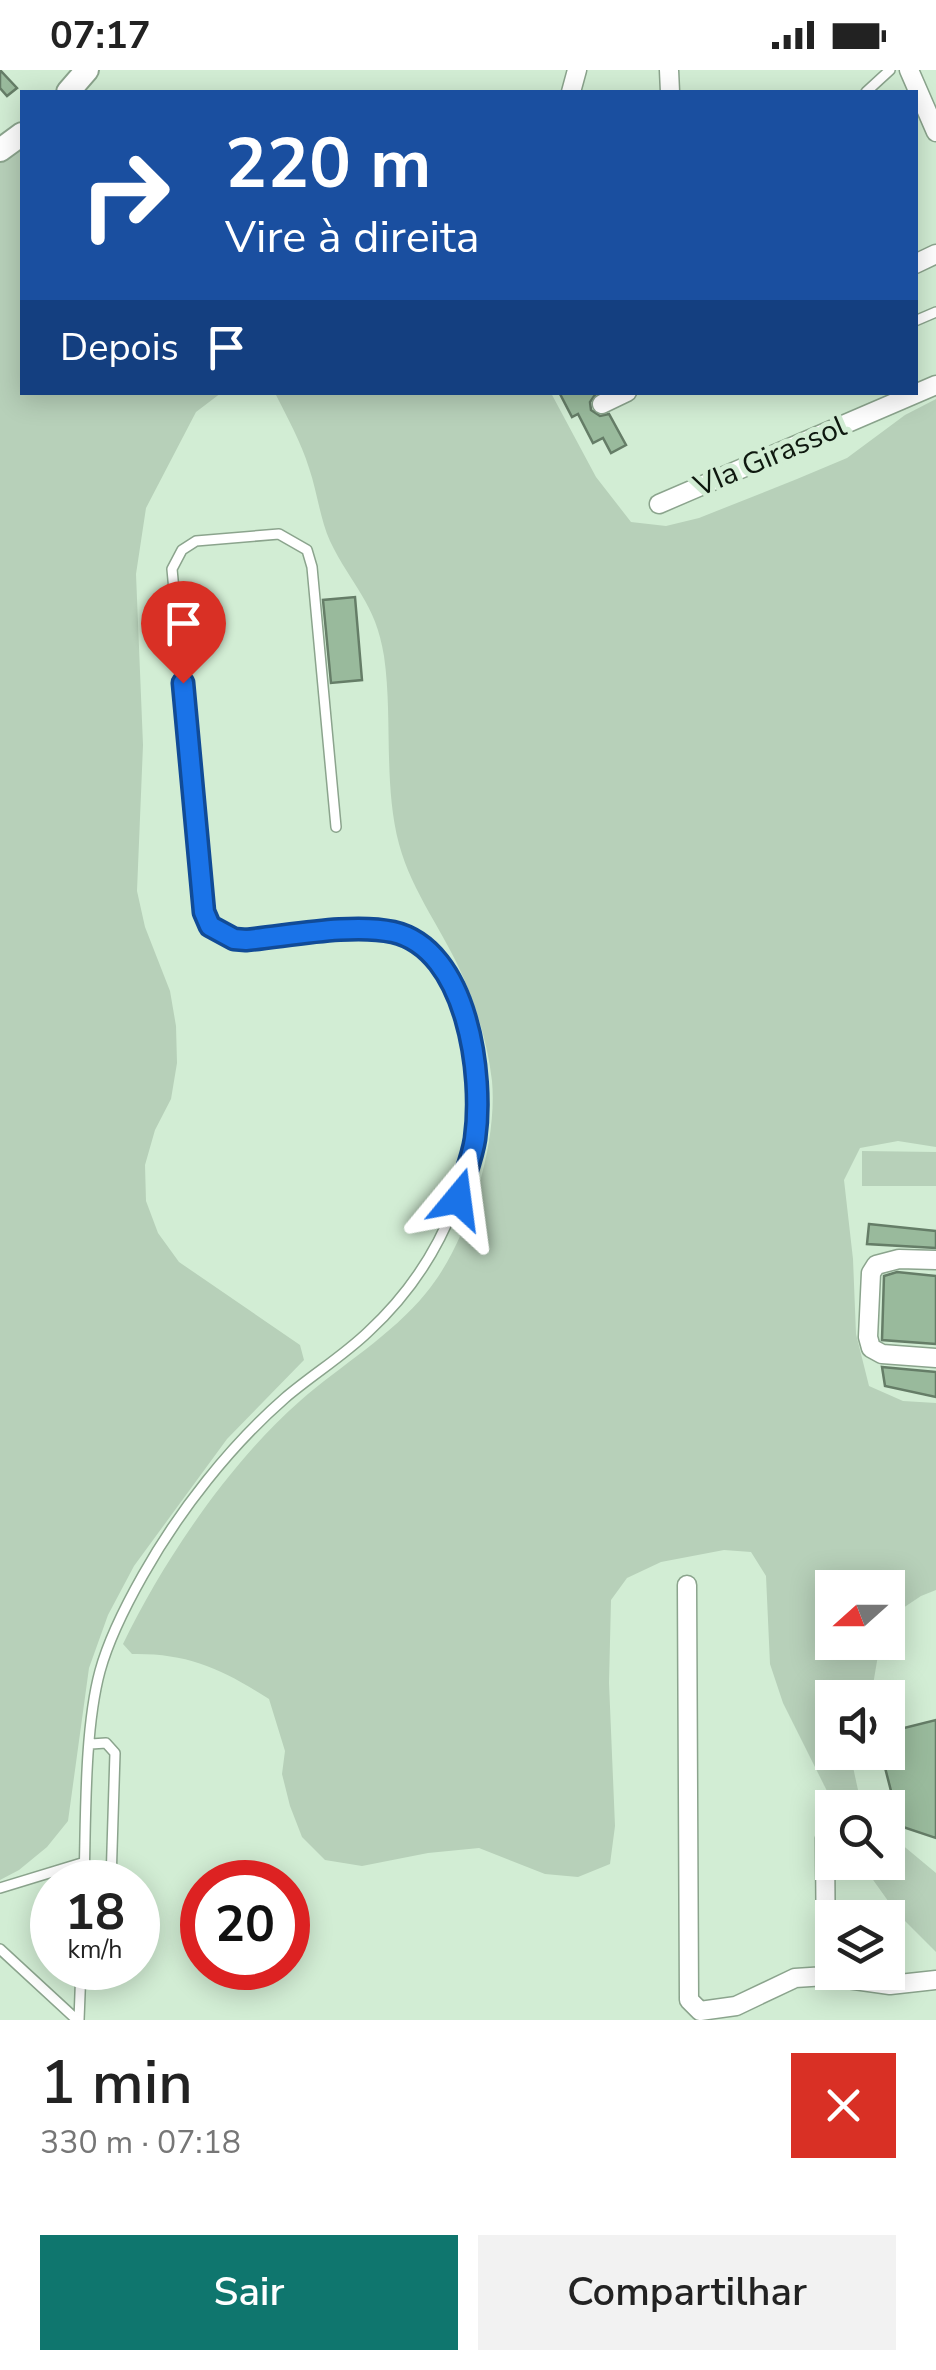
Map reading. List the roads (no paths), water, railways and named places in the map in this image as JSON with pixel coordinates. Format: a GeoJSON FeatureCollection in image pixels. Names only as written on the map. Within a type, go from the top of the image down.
{"type":"FeatureCollection","features":[{"type":"Feature","properties":{"kind":"street"},"geometry":{"type":"LineString","coordinates":[[70,90],[86,70]]}},
{"type":"Feature","properties":{"kind":"street"},"geometry":{"type":"LineString","coordinates":[[909,70],[935,127]]}},
{"type":"Feature","properties":{"kind":"street"},"geometry":{"type":"LineString","coordinates":[[602,404],[621,395]]}},
{"type":"Feature","properties":{"kind":"street","name":"VIa Girassol"},"geometry":{"type":"LineString","coordinates":[[660,504],[915,395]]}},
{"type":"Feature","properties":{"kind":"street"},"geometry":{"type":"LineString","coordinates":[[936,1260],[899,1259],[876,1265],[870,1273],[868,1337],[871,1348],[882,1354],[936,1358]]}},
{"type":"Feature","properties":{"kind":"street"},"geometry":{"type":"LineString","coordinates":[[687,1585],[688,2000],[700,2011],[728,2009],[795,1978],[815,1977]]}},
{"type":"Feature","properties":{"kind":"street"},"geometry":{"type":"LineString","coordinates":[[905,1983],[936,1980]]}},
{"type":"Feature","properties":{"kind":"lane"},"geometry":{"type":"LineString","coordinates":[[868,90],[890,70]]}},
{"type":"Feature","properties":{"kind":"lane"},"geometry":{"type":"LineString","coordinates":[[85,1860],[90,1744],[100,1671],[119,1620],[145,1571],[239,1443],[285,1399],[369,1332],[408,1288],[444,1230],[458,1199],[474,1142],[478,1088],[471,1040],[450,980],[422,944],[392,932],[356,930],[234,939],[210,926],[204,912],[172,569],[182,550],[196,541],[279,534],[306,550],[312,568],[336,827]]}},
{"type":"Feature","properties":{"kind":"lane"},"geometry":{"type":"LineString","coordinates":[[90,1744],[106,1744],[115,1753],[112,1860]]}},
{"type":"Feature","properties":{"kind":"lane"},"geometry":{"type":"LineString","coordinates":[[0,1888],[30,1879]]}},
{"type":"Feature","properties":{"kind":"lane"},"geometry":{"type":"LineString","coordinates":[[0,1949],[78,2020]]}},
{"type":"Feature","properties":{"kind":"lane"},"geometry":{"type":"LineString","coordinates":[[78,2020],[80,1990]]}}]}
